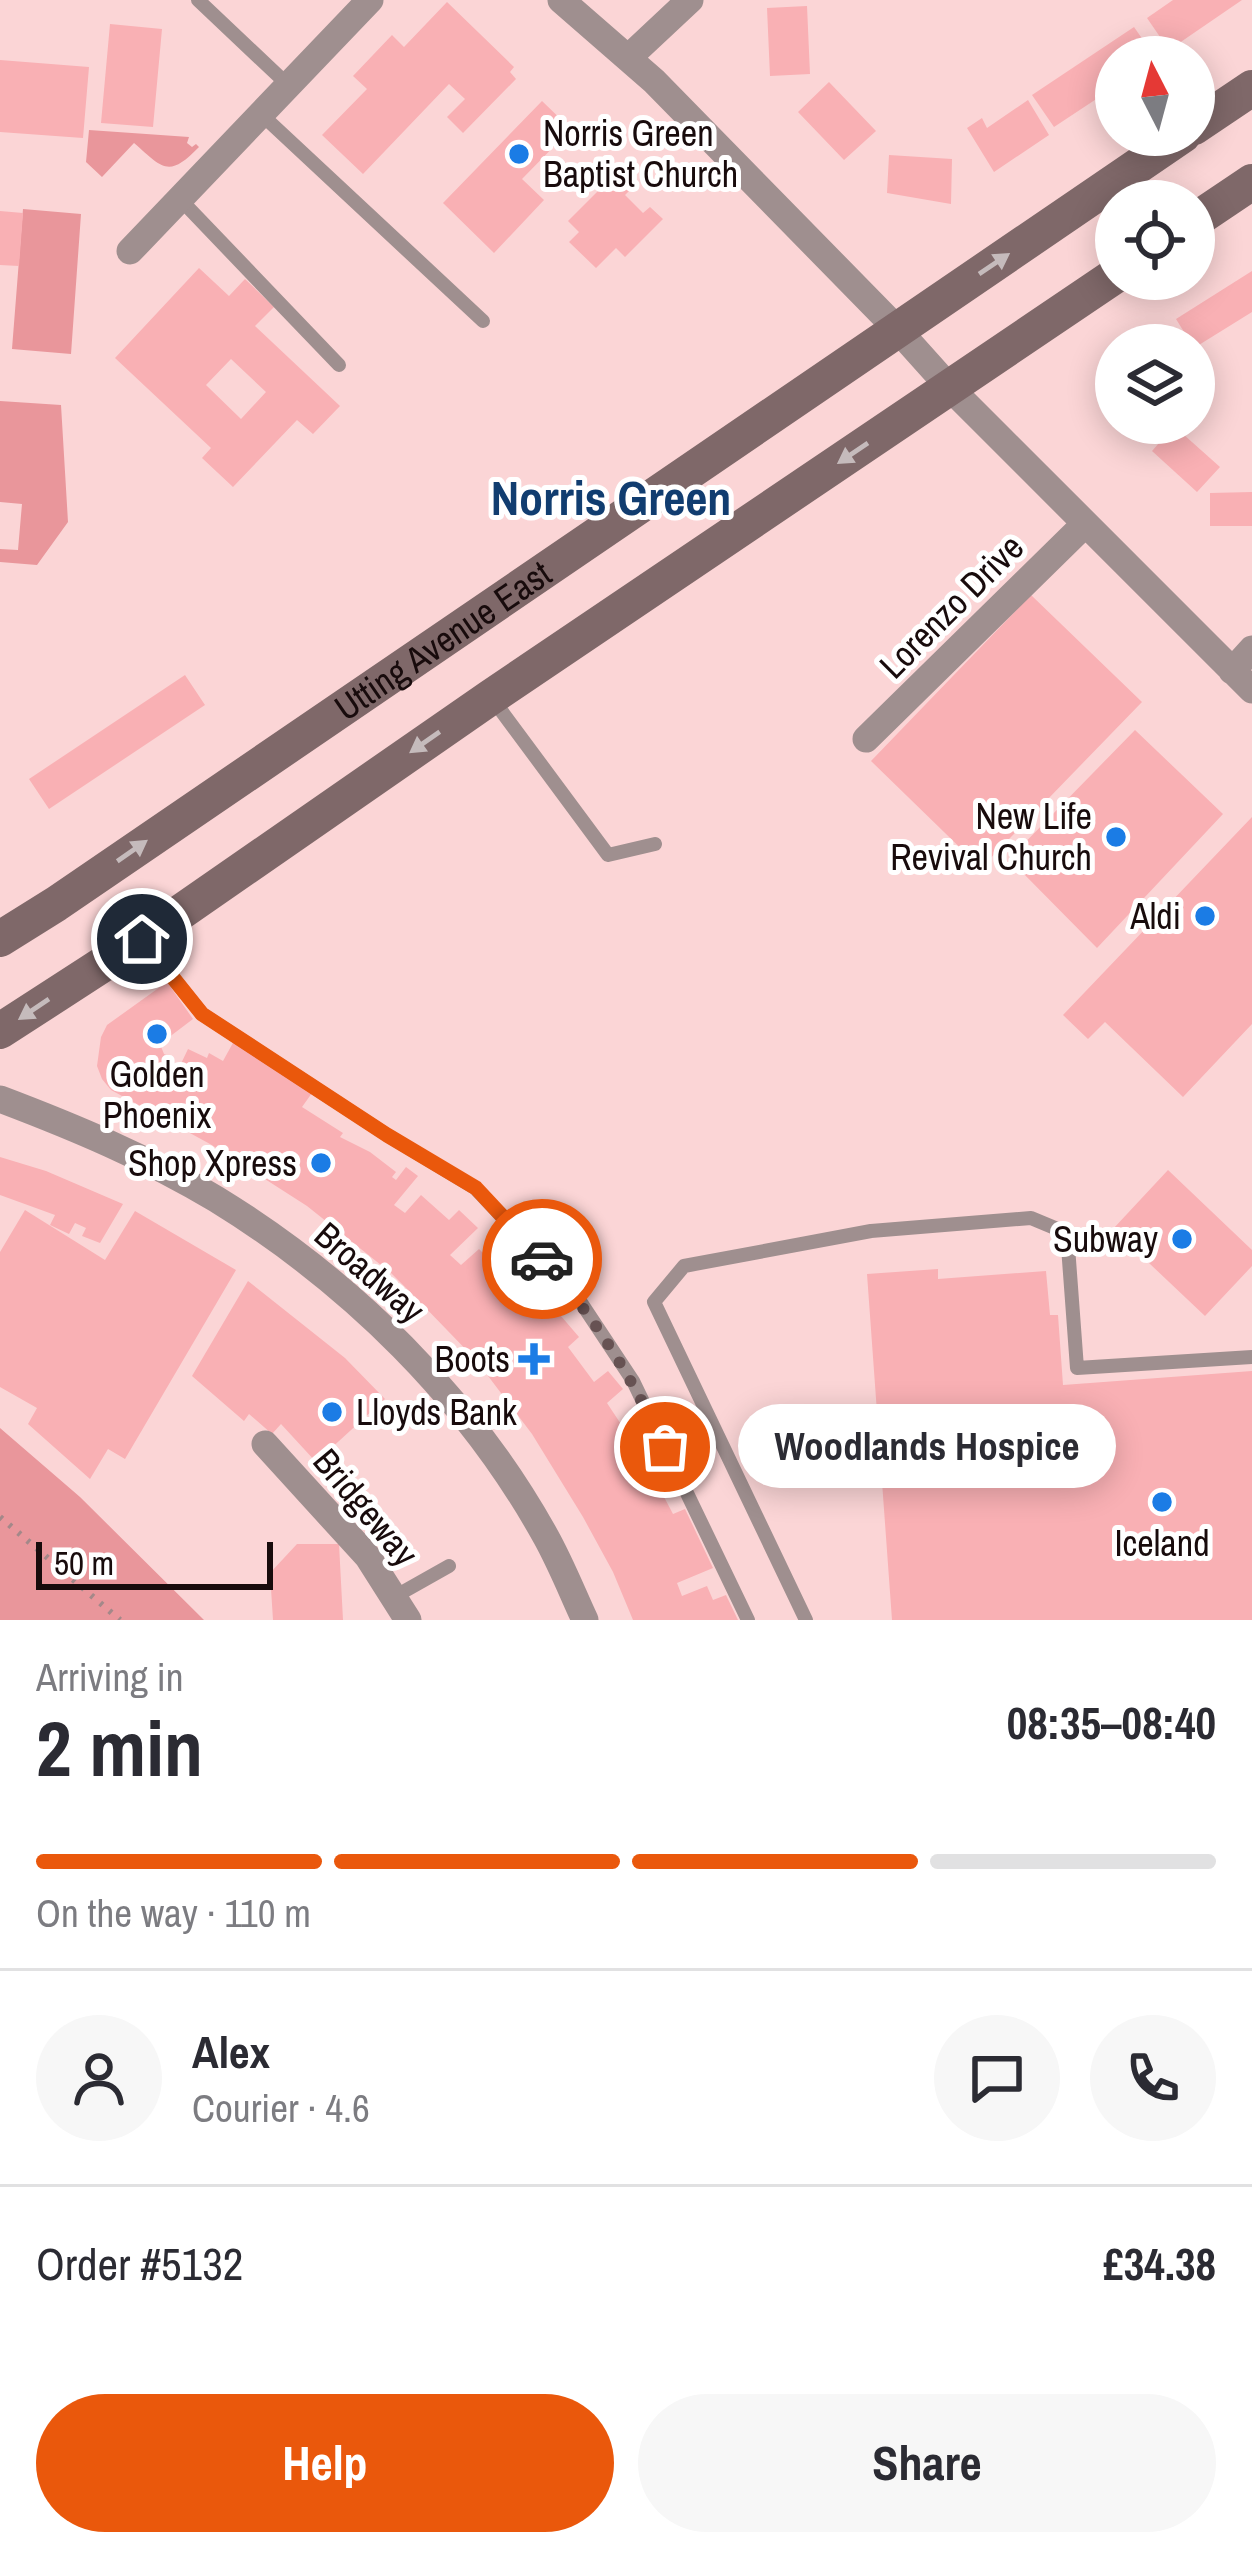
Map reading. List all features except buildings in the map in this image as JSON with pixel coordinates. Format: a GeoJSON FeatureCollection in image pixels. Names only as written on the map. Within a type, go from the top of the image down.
{"type":"FeatureCollection","features":[{"type":"Feature","properties":{"kind":"street"},"geometry":{"type":"LineString","coordinates":[[130,251],[370,0]]}},
{"type":"Feature","properties":{"kind":"street"},"geometry":{"type":"LineString","coordinates":[[561,0],[654,81],[1242,681],[1252,649]]}},
{"type":"Feature","properties":{"kind":"street"},"geometry":{"type":"LineString","coordinates":[[628,58],[689,0]]}},
{"type":"Feature","properties":{"kind":"street"},"geometry":{"type":"LineString","coordinates":[[1215,114],[1252,88]]}},
{"type":"Feature","properties":{"kind":"street","name":"Utting Avenue East"},"geometry":{"type":"LineString","coordinates":[[0,939],[1152,156]]}},
{"type":"Feature","properties":{"kind":"street"},"geometry":{"type":"LineString","coordinates":[[1215,207],[1252,182]]}},
{"type":"Feature","properties":{"kind":"street","name":"Utting Avenue East"},"geometry":{"type":"LineString","coordinates":[[0,1031],[1095,288]]}},
{"type":"Feature","properties":{"kind":"street","name":"Lorenzo Drive"},"geometry":{"type":"LineString","coordinates":[[866,739],[1085,524]]}},
{"type":"Feature","properties":{"kind":"street","name":"Broadway"},"geometry":{"type":"LineString","coordinates":[[0,1099],[65,1123],[215,1199],[346,1294],[411,1354],[497,1460],[546,1537],[585,1620]]}},
{"type":"Feature","properties":{"kind":"street","name":"Bridgeway"},"geometry":{"type":"LineString","coordinates":[[265,1444],[368,1557],[401,1608]]}},
{"type":"Feature","properties":{"kind":"lane"},"geometry":{"type":"LineString","coordinates":[[198,0],[288,86]]}},
{"type":"Feature","properties":{"kind":"lane"},"geometry":{"type":"LineString","coordinates":[[261,114],[483,322]]}},
{"type":"Feature","properties":{"kind":"lane"},"geometry":{"type":"LineString","coordinates":[[179,199],[339,365]]}},
{"type":"Feature","properties":{"kind":"lane"},"geometry":{"type":"LineString","coordinates":[[490,697],[608,855],[655,844]]}},
{"type":"Feature","properties":{"kind":"lane"},"geometry":{"type":"LineString","coordinates":[[142,939],[202,1014],[476,1188],[578,1298],[633,1382],[748,1620]]}},
{"type":"Feature","properties":{"kind":"lane"},"geometry":{"type":"LineString","coordinates":[[806,1620],[654,1302],[684,1266],[871,1231],[1031,1218],[1067,1233],[1077,1368],[1252,1357]]}},
{"type":"Feature","properties":{"kind":"lane"},"geometry":{"type":"LineString","coordinates":[[401,1608],[449,1566]]}},
{"type":"Feature","properties":{"kind":"path"},"geometry":{"type":"LineString","coordinates":[[0,1516],[120,1620]]}},
{"type":"Feature","properties":{"kind":"shaded area"},"geometry":{"type":"Polygon","coordinates":[[[89,130],[189,137],[187,143],[199,147],[180,163],[166,166],[134,143],[102,177],[86,162],[89,130]]]}},
{"type":"Feature","properties":{"kind":"shaded area"},"geometry":{"type":"Polygon","coordinates":[[[23,209],[81,214],[71,354],[12,349],[23,209]]]}},
{"type":"Feature","properties":{"kind":"shaded area"},"geometry":{"type":"Polygon","coordinates":[[[0,401],[61,405],[68,522],[37,565],[0,562],[0,549],[18,550],[22,504],[0,502],[0,401]]]}},
{"type":"Feature","properties":{"kind":"shaded area"},"geometry":{"type":"Polygon","coordinates":[[[0,1428],[80,1497],[204,1620],[0,1620],[0,1428]]]}},
{"type":"Feature","properties":{"kind":"way so far"},"geometry":{"type":"LineString","coordinates":[[542,1259],[597,1326],[633,1382],[665,1447]]}},
{"type":"Feature","properties":{"kind":"place","name":"Norris Green Baptist Church"},"geometry":{"type":"Point","coordinates":[519,154]}},
{"type":"Feature","properties":{"kind":"place","name":"New Life Revival Church"},"geometry":{"type":"Point","coordinates":[1116,837]}},
{"type":"Feature","properties":{"kind":"place","name":"Aldi"},"geometry":{"type":"Point","coordinates":[1205,916]}},
{"type":"Feature","properties":{"kind":"place","name":"Golden Phoenix"},"geometry":{"type":"Point","coordinates":[157,1034]}},
{"type":"Feature","properties":{"kind":"place","name":"Shop Xpress"},"geometry":{"type":"Point","coordinates":[321,1163]}},
{"type":"Feature","properties":{"kind":"place","name":"Subway"},"geometry":{"type":"Point","coordinates":[1182,1239]}},
{"type":"Feature","properties":{"kind":"place","name":"Boots"},"geometry":{"type":"Point","coordinates":[534,1359]}},
{"type":"Feature","properties":{"kind":"place","name":"Lloyds Bank"},"geometry":{"type":"Point","coordinates":[332,1412]}},
{"type":"Feature","properties":{"kind":"place","name":"Woodlands Hospice"},"geometry":{"type":"Point","coordinates":[665,1447]}},
{"type":"Feature","properties":{"kind":"place","name":"Iceland"},"geometry":{"type":"Point","coordinates":[1162,1502]}},
{"type":"Feature","properties":{"kind":"district","name":"Norris Green"},"geometry":{"type":"Point","coordinates":[611,497]}},
{"type":"Feature","properties":{"kind":"route"},"geometry":{"type":"LineString","coordinates":[[142,939],[202,1014],[476,1188],[542,1259]]}}]}
